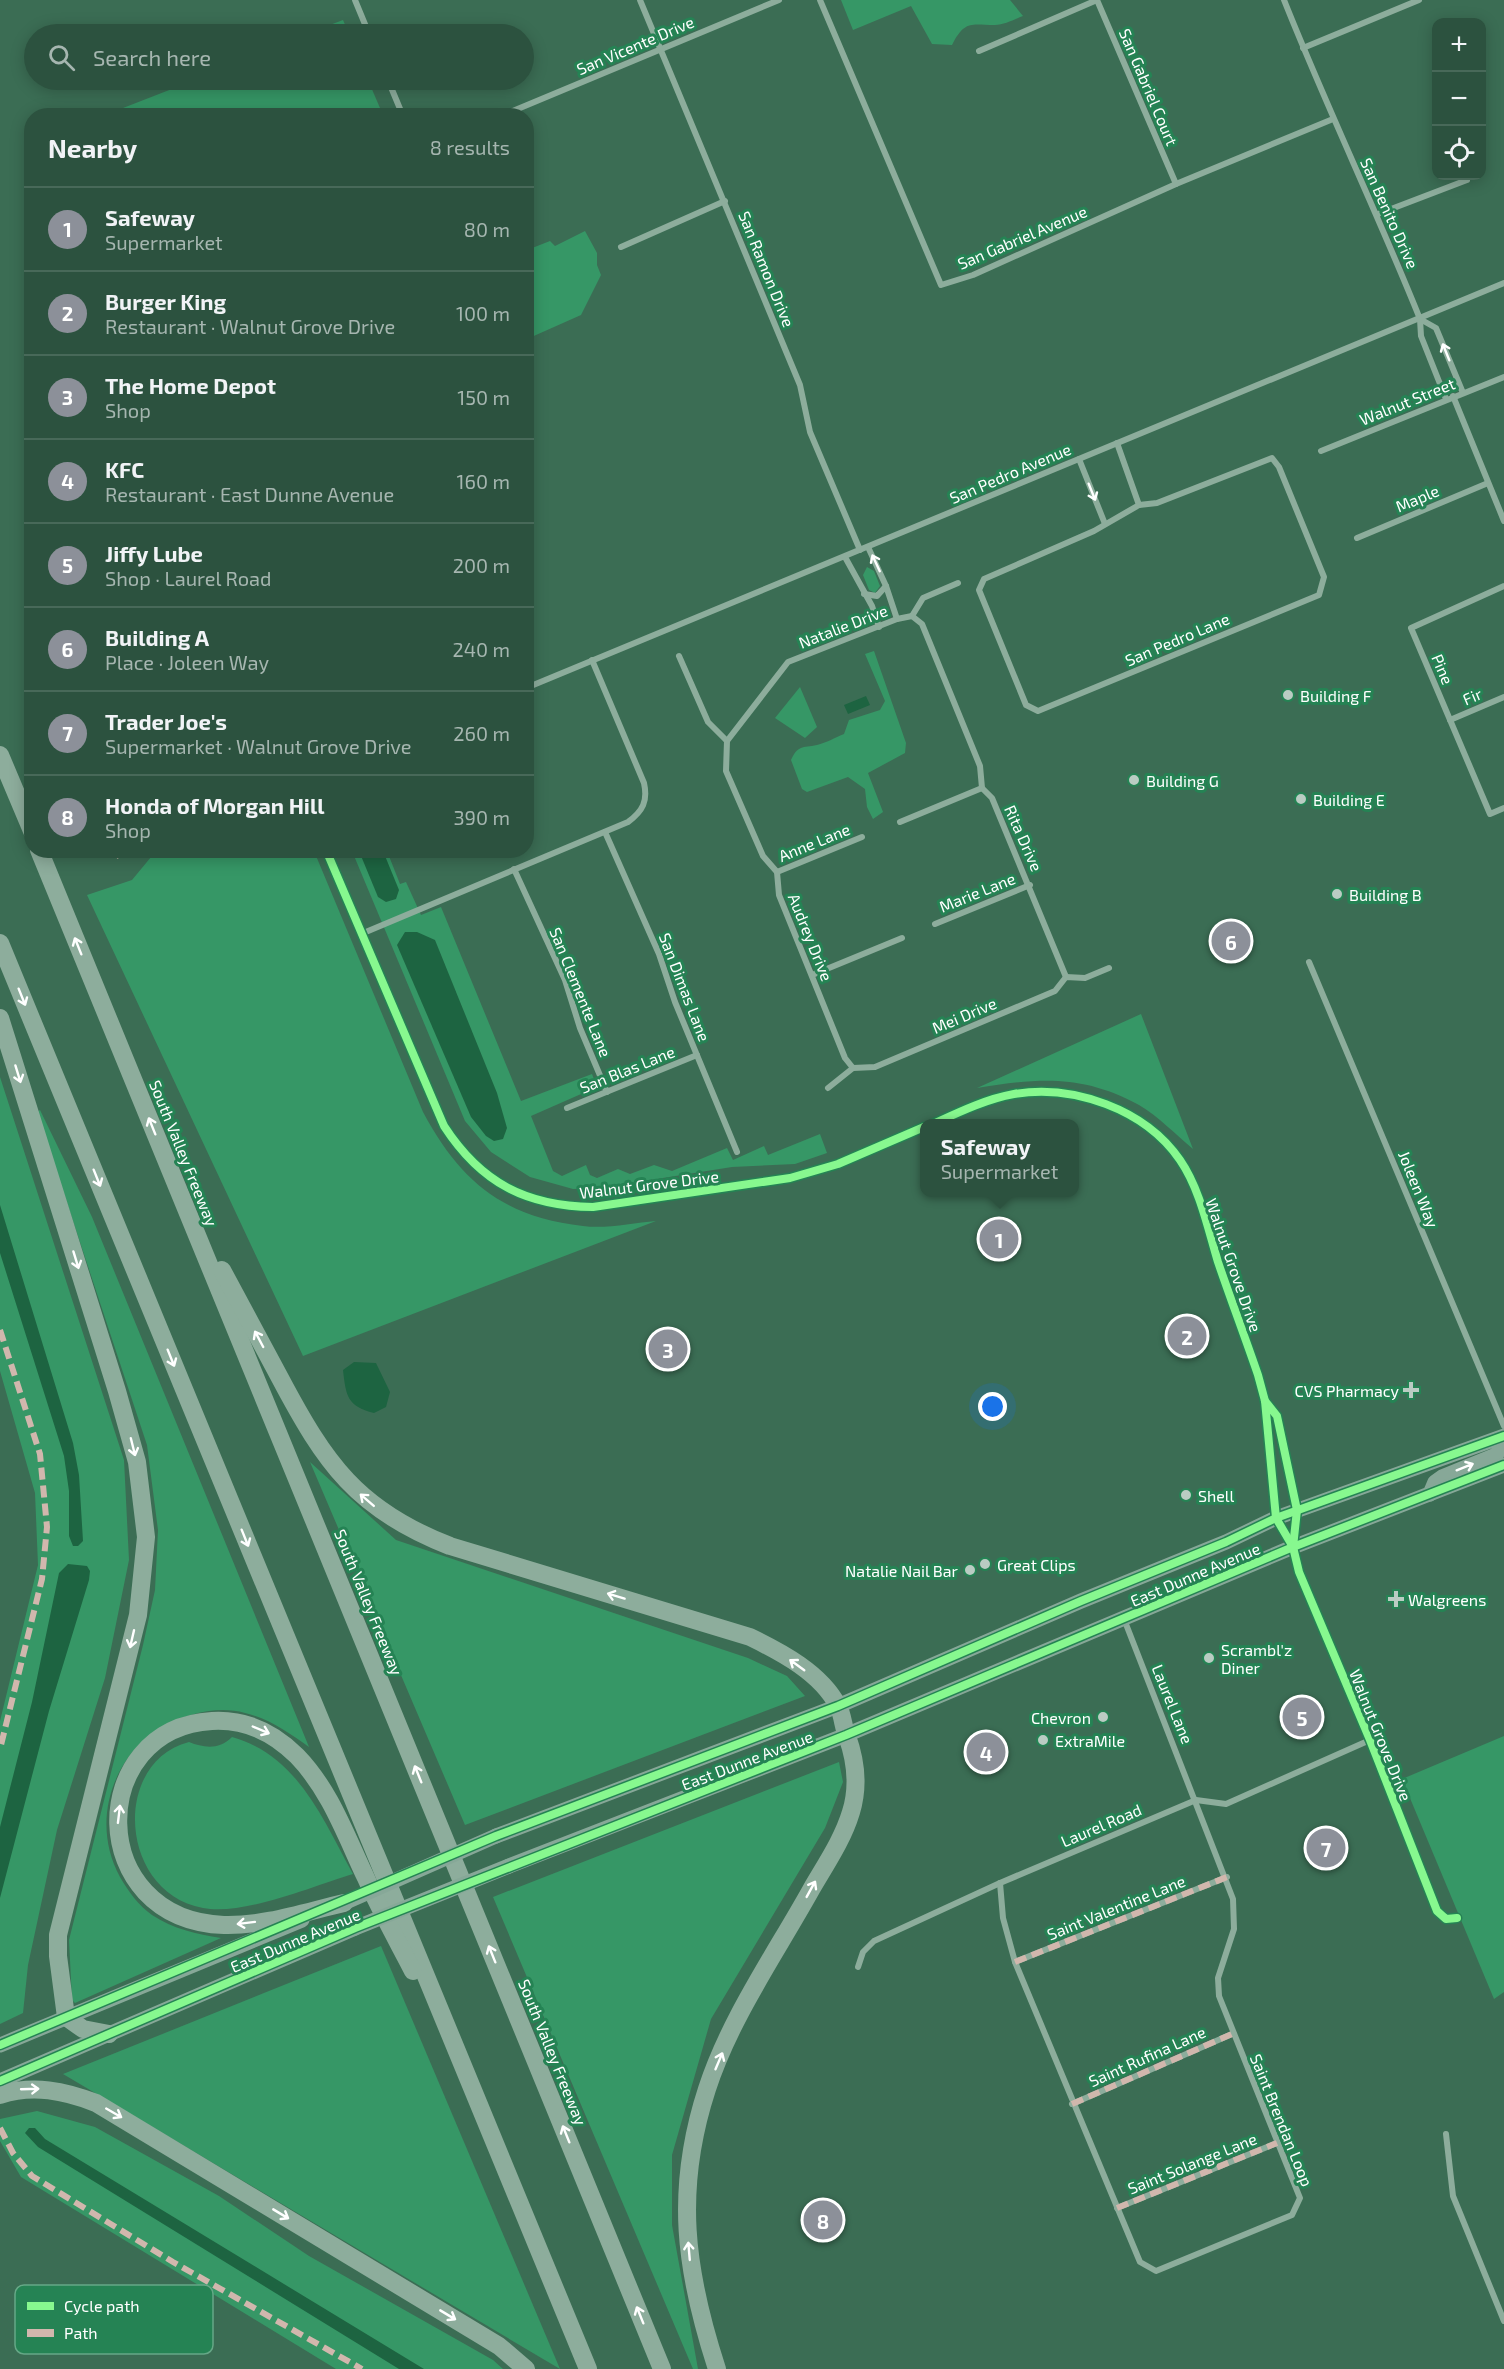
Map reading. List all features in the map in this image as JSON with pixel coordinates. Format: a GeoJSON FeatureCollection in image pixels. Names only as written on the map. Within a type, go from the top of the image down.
{"type":"FeatureCollection","features":[{"type":"Feature","properties":{"kind":"highway"},"geometry":{"type":"LineString","coordinates":[[0,755],[24,812]]}},
{"type":"Feature","properties":{"kind":"highway","name":"South Valley Freeway"},"geometry":{"type":"LineString","coordinates":[[42,858],[662,2369]]}},
{"type":"Feature","properties":{"kind":"highway"},"geometry":{"type":"LineString","coordinates":[[0,943],[588,2369]]}},
{"type":"Feature","properties":{"kind":"highway"},"geometry":{"type":"LineString","coordinates":[[0,1018],[117,1391],[137,1462],[144,1510],[145,1561],[138,1615],[58,1935],[58,1956],[66,2017],[83,2029],[109,2034]]}},
{"type":"Feature","properties":{"kind":"highway"},"geometry":{"type":"LineString","coordinates":[[174,1180],[310,1435],[339,1474],[376,1508],[422,1535],[450,1546],[750,1637],[773,1648],[812,1676],[838,1706],[853,1750],[855,1790],[845,1828],[733,2030],[708,2088],[695,2136],[687,2204],[688,2255],[698,2306],[717,2369]]}},
{"type":"Feature","properties":{"kind":"highway"},"geometry":{"type":"LineString","coordinates":[[344,1903],[276,1919],[239,1924],[189,1919],[163,1907],[150,1897],[130,1873],[118,1842],[120,1802],[133,1769],[151,1746],[170,1731],[188,1724],[211,1721],[239,1722],[262,1730],[297,1756],[319,1783],[340,1820],[379,1907],[466,2074]]}},
{"type":"Feature","properties":{"kind":"highway"},"geometry":{"type":"LineString","coordinates":[[0,2094],[34,2088],[75,2095],[96,2103],[499,2346],[526,2369]]}},
{"type":"Feature","properties":{"kind":"main road","name":"East Dunne Avenue"},"geometry":{"type":"LineString","coordinates":[[0,2045],[344,1903],[496,1836],[838,1706],[1071,1605],[1226,1542],[1276,1518],[1504,1436]]}},
{"type":"Feature","properties":{"kind":"main road"},"geometry":{"type":"LineString","coordinates":[[1430,1494],[1435,1482],[1442,1477],[1496,1455],[1504,1443]]}},
{"type":"Feature","properties":{"kind":"main road","name":"East Dunne Avenue"},"geometry":{"type":"LineString","coordinates":[[0,2081],[355,1928],[846,1735],[1293,1547],[1504,1465]]}},
{"type":"Feature","properties":{"kind":"street"},"geometry":{"type":"LineString","coordinates":[[355,0],[365,24]]}},
{"type":"Feature","properties":{"kind":"street","name":"San Ramon Drive"},"geometry":{"type":"LineString","coordinates":[[640,0],[800,385],[810,432],[860,550]]}},
{"type":"Feature","properties":{"kind":"street","name":"San Vicente Drive"},"geometry":{"type":"LineString","coordinates":[[520,108],[779,0]]}},
{"type":"Feature","properties":{"kind":"street","name":"San Gabriel Avenue"},"geometry":{"type":"LineString","coordinates":[[820,0],[941,285],[973,275],[1176,184],[1333,119]]}},
{"type":"Feature","properties":{"kind":"street"},"geometry":{"type":"LineString","coordinates":[[979,51],[1097,0]]}},
{"type":"Feature","properties":{"kind":"street","name":"San Gabriel Court"},"geometry":{"type":"LineString","coordinates":[[1097,0],[1176,184]]}},
{"type":"Feature","properties":{"kind":"street","name":"San Benito Drive"},"geometry":{"type":"LineString","coordinates":[[1284,0],[1333,119],[1378,214],[1420,319]]}},
{"type":"Feature","properties":{"kind":"street"},"geometry":{"type":"LineString","coordinates":[[1303,48],[1419,0]]}},
{"type":"Feature","properties":{"kind":"street"},"geometry":{"type":"LineString","coordinates":[[392,90],[400,108]]}},
{"type":"Feature","properties":{"kind":"street"},"geometry":{"type":"LineString","coordinates":[[1378,214],[1467,180]]}},
{"type":"Feature","properties":{"kind":"street"},"geometry":{"type":"LineString","coordinates":[[621,247],[725,201]]}},
{"type":"Feature","properties":{"kind":"street","name":"San Pedro Avenue"},"geometry":{"type":"LineString","coordinates":[[534,685],[1504,283]]}},
{"type":"Feature","properties":{"kind":"street"},"geometry":{"type":"LineString","coordinates":[[1462,393],[1436,328],[1420,319],[1420,336],[1450,397],[1504,521]]}},
{"type":"Feature","properties":{"kind":"street","name":"Walnut Street"},"geometry":{"type":"LineString","coordinates":[[1320,451],[1504,377]]}},
{"type":"Feature","properties":{"kind":"street"},"geometry":{"type":"LineString","coordinates":[[1117,443],[1139,505]]}},
{"type":"Feature","properties":{"kind":"street","name":"San Pedro Lane"},"geometry":{"type":"LineString","coordinates":[[1272,458],[1279,467],[1324,577],[1319,595],[1038,711],[1026,705],[979,590],[984,579],[1105,524],[1139,505],[1157,502],[1272,458]]}},
{"type":"Feature","properties":{"kind":"street"},"geometry":{"type":"LineString","coordinates":[[1079,459],[1105,524]]}},
{"type":"Feature","properties":{"kind":"street","name":"Maple"},"geometry":{"type":"LineString","coordinates":[[1357,538],[1488,483]]}},
{"type":"Feature","properties":{"kind":"street"},"geometry":{"type":"LineString","coordinates":[[868,547],[886,586],[897,619]]}},
{"type":"Feature","properties":{"kind":"street"},"geometry":{"type":"LineString","coordinates":[[845,557],[872,606],[879,627]]}},
{"type":"Feature","properties":{"kind":"street","name":"Natalie Drive"},"geometry":{"type":"LineString","coordinates":[[727,741],[788,662],[897,619],[912,616],[923,598],[958,583]]}},
{"type":"Feature","properties":{"kind":"street"},"geometry":{"type":"LineString","coordinates":[[864,594],[877,596],[886,586]]}},
{"type":"Feature","properties":{"kind":"street","name":"Pine"},"geometry":{"type":"LineString","coordinates":[[1504,586],[1411,628],[1490,814],[1504,808]]}},
{"type":"Feature","properties":{"kind":"street","name":"Rita Drive"},"geometry":{"type":"LineString","coordinates":[[912,616],[922,624],[976,755],[980,766],[982,788],[992,798],[1030,885],[1066,977]]}},
{"type":"Feature","properties":{"kind":"street"},"geometry":{"type":"LineString","coordinates":[[679,656],[708,722],[727,741]]}},
{"type":"Feature","properties":{"kind":"street"},"geometry":{"type":"LineString","coordinates":[[361,934],[628,822],[641,812],[647,795],[644,783],[592,660]]}},
{"type":"Feature","properties":{"kind":"street","name":"Fir"},"geometry":{"type":"LineString","coordinates":[[1450,720],[1504,697]]}},
{"type":"Feature","properties":{"kind":"street","name":"Audrey Drive"},"geometry":{"type":"LineString","coordinates":[[727,741],[726,771],[763,856],[777,872],[779,895],[845,1058],[853,1068]]}},
{"type":"Feature","properties":{"kind":"street"},"geometry":{"type":"LineString","coordinates":[[900,822],[982,788]]}},
{"type":"Feature","properties":{"kind":"street","name":"San Dimas Lane"},"geometry":{"type":"LineString","coordinates":[[605,832],[659,954],[737,1152]]}},
{"type":"Feature","properties":{"kind":"street","name":"Anne Lane"},"geometry":{"type":"LineString","coordinates":[[777,872],[862,837]]}},
{"type":"Feature","properties":{"kind":"street","name":"Walnut Grove Drive"},"geometry":{"type":"LineString","coordinates":[[329,858],[444,1126],[456,1145],[492,1179],[540,1201],[566,1207],[593,1207],[773,1182],[838,1164],[920,1129]]}},
{"type":"Feature","properties":{"kind":"street","name":"San Clemente Lane"},"geometry":{"type":"LineString","coordinates":[[514,869],[565,980],[580,1028],[608,1092]]}},
{"type":"Feature","properties":{"kind":"street","name":"Marie Lane"},"geometry":{"type":"LineString","coordinates":[[935,924],[1030,885]]}},
{"type":"Feature","properties":{"kind":"street"},"geometry":{"type":"LineString","coordinates":[[812,975],[902,938]]}},
{"type":"Feature","properties":{"kind":"street","name":"Joleen Way"},"geometry":{"type":"LineString","coordinates":[[1309,962],[1504,1426]]}},
{"type":"Feature","properties":{"kind":"street"},"geometry":{"type":"LineString","coordinates":[[1066,977],[1085,978],[1109,968]]}},
{"type":"Feature","properties":{"kind":"street","name":"Mei Drive"},"geometry":{"type":"LineString","coordinates":[[853,1068],[875,1067],[1055,991],[1066,977]]}},
{"type":"Feature","properties":{"kind":"street","name":"San Blas Lane"},"geometry":{"type":"LineString","coordinates":[[567,1108],[698,1055]]}},
{"type":"Feature","properties":{"kind":"street"},"geometry":{"type":"LineString","coordinates":[[828,1088],[853,1068]]}},
{"type":"Feature","properties":{"kind":"street","name":"Walnut Grove Drive"},"geometry":{"type":"LineString","coordinates":[[945,1119],[980,1104],[1013,1094],[1040,1091],[1062,1092],[1106,1104],[1129,1115],[1155,1134],[1180,1160],[1202,1209],[1265,1401],[1276,1518],[1293,1547],[1299,1572],[1370,1740],[1437,1911],[1446,1919],[1457,1918]]}},
{"type":"Feature","properties":{"kind":"street","name":"Walnut Grove Drive"},"geometry":{"type":"LineString","coordinates":[[1265,1401],[1277,1416],[1297,1510],[1293,1547]]}},
{"type":"Feature","properties":{"kind":"street","name":"Laurel Lane"},"geometry":{"type":"LineString","coordinates":[[1124,1618],[1196,1800]]}},
{"type":"Feature","properties":{"kind":"street"},"geometry":{"type":"LineString","coordinates":[[1196,1800],[1227,1804],[1370,1740]]}},
{"type":"Feature","properties":{"kind":"street","name":"Saint Brendan Loop"},"geometry":{"type":"LineString","coordinates":[[1000,1883],[1004,1918],[1015,1962],[1072,2104],[1140,2262],[1156,2271],[1292,2215],[1300,2198],[1232,2034],[1219,1996],[1218,1978],[1234,1929],[1233,1899],[1227,1877],[1196,1800]]}},
{"type":"Feature","properties":{"kind":"street","name":"Laurel Road"},"geometry":{"type":"LineString","coordinates":[[858,1967],[863,1952],[874,1941],[1000,1883],[1196,1800]]}},
{"type":"Feature","properties":{"kind":"street","name":"Saint Valentine Lane"},"geometry":{"type":"LineString","coordinates":[[1015,1962],[1227,1877]]}},
{"type":"Feature","properties":{"kind":"street","name":"Saint Rufina Lane"},"geometry":{"type":"LineString","coordinates":[[1072,2104],[1232,2034]]}},
{"type":"Feature","properties":{"kind":"street"},"geometry":{"type":"LineString","coordinates":[[1446,2134],[1453,2196],[1504,2321]]}},
{"type":"Feature","properties":{"kind":"street","name":"Saint Solange Lane"},"geometry":{"type":"LineString","coordinates":[[1117,2208],[1277,2143]]}},
{"type":"Feature","properties":{"kind":"shaded area"},"geometry":{"type":"Polygon","coordinates":[[[841,0],[1010,0],[1023,16],[998,25],[970,25],[961,31],[952,45],[932,44],[911,6],[853,30],[841,0]]]}},
{"type":"Feature","properties":{"kind":"shaded area"},"geometry":{"type":"Polygon","coordinates":[[[343,20],[345,24],[332,24],[343,20]]]}},
{"type":"Feature","properties":{"kind":"shaded area"},"geometry":{"type":"Polygon","coordinates":[[[169,90],[372,90],[380,108],[123,108],[169,90]]]}},
{"type":"Feature","properties":{"kind":"shaded area"},"geometry":{"type":"Polygon","coordinates":[[[585,231],[597,253],[597,265],[601,275],[581,315],[534,336],[534,247],[550,241],[555,246],[585,231]]]}},
{"type":"Feature","properties":{"kind":"shaded area"},"geometry":{"type":"Polygon","coordinates":[[[867,567],[874,571],[880,586],[875,593],[869,590],[863,575],[867,567]]]}},
{"type":"Feature","properties":{"kind":"shaded area"},"geometry":{"type":"Polygon","coordinates":[[[874,651],[906,743],[905,753],[868,773],[883,812],[873,819],[867,807],[865,789],[848,777],[807,792],[802,789],[791,760],[801,748],[820,744],[844,734],[849,720],[880,710],[885,701],[865,654],[874,651]]]}},
{"type":"Feature","properties":{"kind":"shaded area"},"geometry":{"type":"Polygon","coordinates":[[[800,687],[817,727],[805,738],[775,718],[800,687]]]}},
{"type":"Feature","properties":{"kind":"shaded area"},"geometry":{"type":"Polygon","coordinates":[[[866,696],[870,705],[848,714],[844,705],[866,696]]]}},
{"type":"Feature","properties":{"kind":"shaded area"},"geometry":{"type":"Polygon","coordinates":[[[150,858],[317,858],[423,1112],[452,1158],[487,1192],[529,1214],[555,1221],[601,1227],[656,1221],[303,1356],[87,895],[132,880],[150,858]]]}},
{"type":"Feature","properties":{"kind":"shaded area"},"geometry":{"type":"Polygon","coordinates":[[[355,858],[390,858],[400,884],[406,882],[421,915],[441,907],[521,1101],[592,1074],[597,1087],[531,1116],[553,1171],[562,1176],[586,1165],[590,1175],[597,1178],[618,1169],[630,1174],[654,1165],[672,1171],[727,1148],[733,1160],[764,1146],[768,1155],[820,1134],[827,1153],[795,1164],[732,1167],[600,1188],[573,1189],[530,1177],[491,1152],[465,1121],[355,858]]]}},
{"type":"Feature","properties":{"kind":"shaded area"},"geometry":{"type":"Polygon","coordinates":[[[362,858],[386,858],[399,890],[396,899],[386,902],[378,897],[362,858]]]}},
{"type":"Feature","properties":{"kind":"shaded area"},"geometry":{"type":"Polygon","coordinates":[[[405,932],[417,932],[435,940],[497,1093],[507,1128],[503,1139],[494,1141],[486,1136],[471,1117],[397,945],[405,932]]]}},
{"type":"Feature","properties":{"kind":"shaded area"},"geometry":{"type":"Polygon","coordinates":[[[1141,1014],[1193,1149],[1146,1109],[1098,1088],[1079,1083],[1040,1081],[977,1088],[1141,1014]]]}},
{"type":"Feature","properties":{"kind":"shaded area"},"geometry":{"type":"Polygon","coordinates":[[[0,1077],[124,1460],[129,1560],[105,1678],[57,1830],[28,1965],[23,2013],[0,2024],[0,1721],[38,1565],[35,1493],[0,1371],[0,1077]]]}},
{"type":"Feature","properties":{"kind":"shaded area"},"geometry":{"type":"Polygon","coordinates":[[[40,1110],[92,1217],[309,1747],[263,1719],[232,1710],[191,1715],[166,1725],[145,1739],[129,1757],[116,1779],[109,1802],[106,1827],[110,1852],[120,1877],[130,1893],[147,1911],[168,1924],[221,1938],[75,2003],[72,2000],[69,1940],[155,1590],[158,1530],[147,1445],[37,1112],[40,1110]]]}},
{"type":"Feature","properties":{"kind":"shaded area"},"geometry":{"type":"Polygon","coordinates":[[[0,1205],[73,1443],[79,1475],[83,1541],[78,1546],[73,1546],[69,1536],[69,1491],[64,1456],[0,1253],[0,1205]]]}},
{"type":"Feature","properties":{"kind":"shaded area"},"geometry":{"type":"Polygon","coordinates":[[[354,1362],[376,1363],[390,1392],[386,1407],[374,1413],[358,1407],[350,1399],[345,1387],[343,1370],[354,1362]]]}},
{"type":"Feature","properties":{"kind":"shaded area"},"geometry":{"type":"Polygon","coordinates":[[[310,1462],[396,1540],[748,1658],[787,1676],[805,1696],[465,1825],[310,1462]]]}},
{"type":"Feature","properties":{"kind":"shaded area"},"geometry":{"type":"Polygon","coordinates":[[[68,1564],[87,1566],[90,1571],[89,1580],[49,1711],[0,1898],[0,1827],[32,1702],[59,1573],[68,1564]]]}},
{"type":"Feature","properties":{"kind":"shaded area"},"geometry":{"type":"Polygon","coordinates":[[[1504,1736],[1504,1992],[1494,1999],[1402,1779],[1504,1736]]]}},
{"type":"Feature","properties":{"kind":"shaded area"},"geometry":{"type":"Polygon","coordinates":[[[232,1737],[255,1746],[275,1758],[291,1774],[319,1812],[353,1874],[257,1904],[219,1909],[203,1908],[175,1897],[154,1879],[141,1854],[135,1827],[137,1799],[146,1774],[164,1754],[189,1742],[211,1747],[222,1744],[232,1737]]]}},
{"type":"Feature","properties":{"kind":"shaded area"},"geometry":{"type":"Polygon","coordinates":[[[839,1762],[843,1782],[825,1828],[711,2019],[672,2155],[672,2225],[698,2369],[693,2369],[493,1897],[839,1762]]]}},
{"type":"Feature","properties":{"kind":"shaded area"},"geometry":{"type":"Polygon","coordinates":[[[381,1946],[560,2369],[63,2074],[381,1946]]]}},
{"type":"Feature","properties":{"kind":"shaded area"},"geometry":{"type":"Polygon","coordinates":[[[37,2111],[95,2127],[219,2196],[309,2256],[493,2360],[503,2369],[336,2369],[213,2294],[213,2285],[198,2285],[21,2177],[0,2141],[0,2119],[37,2111]]]}},
{"type":"Feature","properties":{"kind":"shaded area"},"geometry":{"type":"Polygon","coordinates":[[[29,2128],[35,2128],[45,2139],[424,2369],[399,2369],[38,2147],[25,2133],[29,2128]]]}},
{"type":"Feature","properties":{"kind":"marked path"},"geometry":{"type":"LineString","coordinates":[[0,1330],[40,1454],[47,1527],[42,1579],[0,1749]]}},
{"type":"Feature","properties":{"kind":"marked path"},"geometry":{"type":"LineString","coordinates":[[1015,1962],[1227,1877]]}},
{"type":"Feature","properties":{"kind":"marked path"},"geometry":{"type":"LineString","coordinates":[[1072,2104],[1232,2034]]}},
{"type":"Feature","properties":{"kind":"marked path"},"geometry":{"type":"LineString","coordinates":[[0,2128],[13,2153],[32,2176],[173,2262],[362,2369]]}},
{"type":"Feature","properties":{"kind":"marked path"},"geometry":{"type":"LineString","coordinates":[[1117,2208],[1277,2143]]}},
{"type":"Feature","properties":{"kind":"cycle path"},"geometry":{"type":"LineString","coordinates":[[329,858],[444,1126],[473,1163],[507,1188],[547,1202],[593,1207],[790,1178],[838,1164],[920,1129]]}},
{"type":"Feature","properties":{"kind":"cycle path"},"geometry":{"type":"LineString","coordinates":[[944,1119],[1004,1096],[1037,1092],[1060,1093],[1106,1104],[1128,1114],[1165,1142],[1180,1160],[1198,1196],[1218,1262],[1258,1375],[1265,1401],[1276,1518],[1293,1547]]}},
{"type":"Feature","properties":{"kind":"cycle path"},"geometry":{"type":"LineString","coordinates":[[1265,1401],[1277,1416],[1297,1510],[1293,1547],[1299,1572],[1370,1740],[1437,1911],[1446,1919],[1457,1918]]}},
{"type":"Feature","properties":{"kind":"cycle path"},"geometry":{"type":"LineString","coordinates":[[0,2045],[496,1836],[838,1706],[1081,1601],[1226,1542],[1276,1518],[1504,1436]]}},
{"type":"Feature","properties":{"kind":"cycle path"},"geometry":{"type":"LineString","coordinates":[[0,2081],[355,1928],[846,1735],[1293,1547],[1504,1465]]}},
{"type":"Feature","properties":{"kind":"place","name":"Building F"},"geometry":{"type":"Point","coordinates":[1288,695]}},
{"type":"Feature","properties":{"kind":"place","name":"Building G"},"geometry":{"type":"Point","coordinates":[1134,780]}},
{"type":"Feature","properties":{"kind":"place","name":"Building E"},"geometry":{"type":"Point","coordinates":[1301,799]}},
{"type":"Feature","properties":{"kind":"place","name":"Building B"},"geometry":{"type":"Point","coordinates":[1337,894]}},
{"type":"Feature","properties":{"kind":"place","name":"Building A"},"geometry":{"type":"Point","coordinates":[1231,941]}},
{"type":"Feature","properties":{"kind":"place","name":"Safeway"},"geometry":{"type":"Point","coordinates":[999,1239]}},
{"type":"Feature","properties":{"kind":"place","name":"Burger King"},"geometry":{"type":"Point","coordinates":[1187,1336]}},
{"type":"Feature","properties":{"kind":"place","name":"The Home Depot"},"geometry":{"type":"Point","coordinates":[668,1349]}},
{"type":"Feature","properties":{"kind":"place","name":"CVS Pharmacy"},"geometry":{"type":"Point","coordinates":[1411,1390]}},
{"type":"Feature","properties":{"kind":"place","name":"Shell"},"geometry":{"type":"Point","coordinates":[1186,1495]}},
{"type":"Feature","properties":{"kind":"place","name":"Great Clips"},"geometry":{"type":"Point","coordinates":[985,1564]}},
{"type":"Feature","properties":{"kind":"place","name":"Natalie Nail Bar"},"geometry":{"type":"Point","coordinates":[970,1570]}},
{"type":"Feature","properties":{"kind":"place","name":"Walgreens"},"geometry":{"type":"Point","coordinates":[1396,1599]}},
{"type":"Feature","properties":{"kind":"place","name":"Scrambl'z Diner"},"geometry":{"type":"Point","coordinates":[1209,1658]}},
{"type":"Feature","properties":{"kind":"place","name":"Chevron"},"geometry":{"type":"Point","coordinates":[1103,1717]}},
{"type":"Feature","properties":{"kind":"place","name":"Jiffy Lube"},"geometry":{"type":"Point","coordinates":[1302,1717]}},
{"type":"Feature","properties":{"kind":"place","name":"ExtraMile"},"geometry":{"type":"Point","coordinates":[1043,1740]}},
{"type":"Feature","properties":{"kind":"place","name":"KFC"},"geometry":{"type":"Point","coordinates":[986,1752]}},
{"type":"Feature","properties":{"kind":"place","name":"Trader Joe's"},"geometry":{"type":"Point","coordinates":[1326,1848]}},
{"type":"Feature","properties":{"kind":"place","name":"Honda of Morgan Hill"},"geometry":{"type":"Point","coordinates":[823,2220]}}]}
